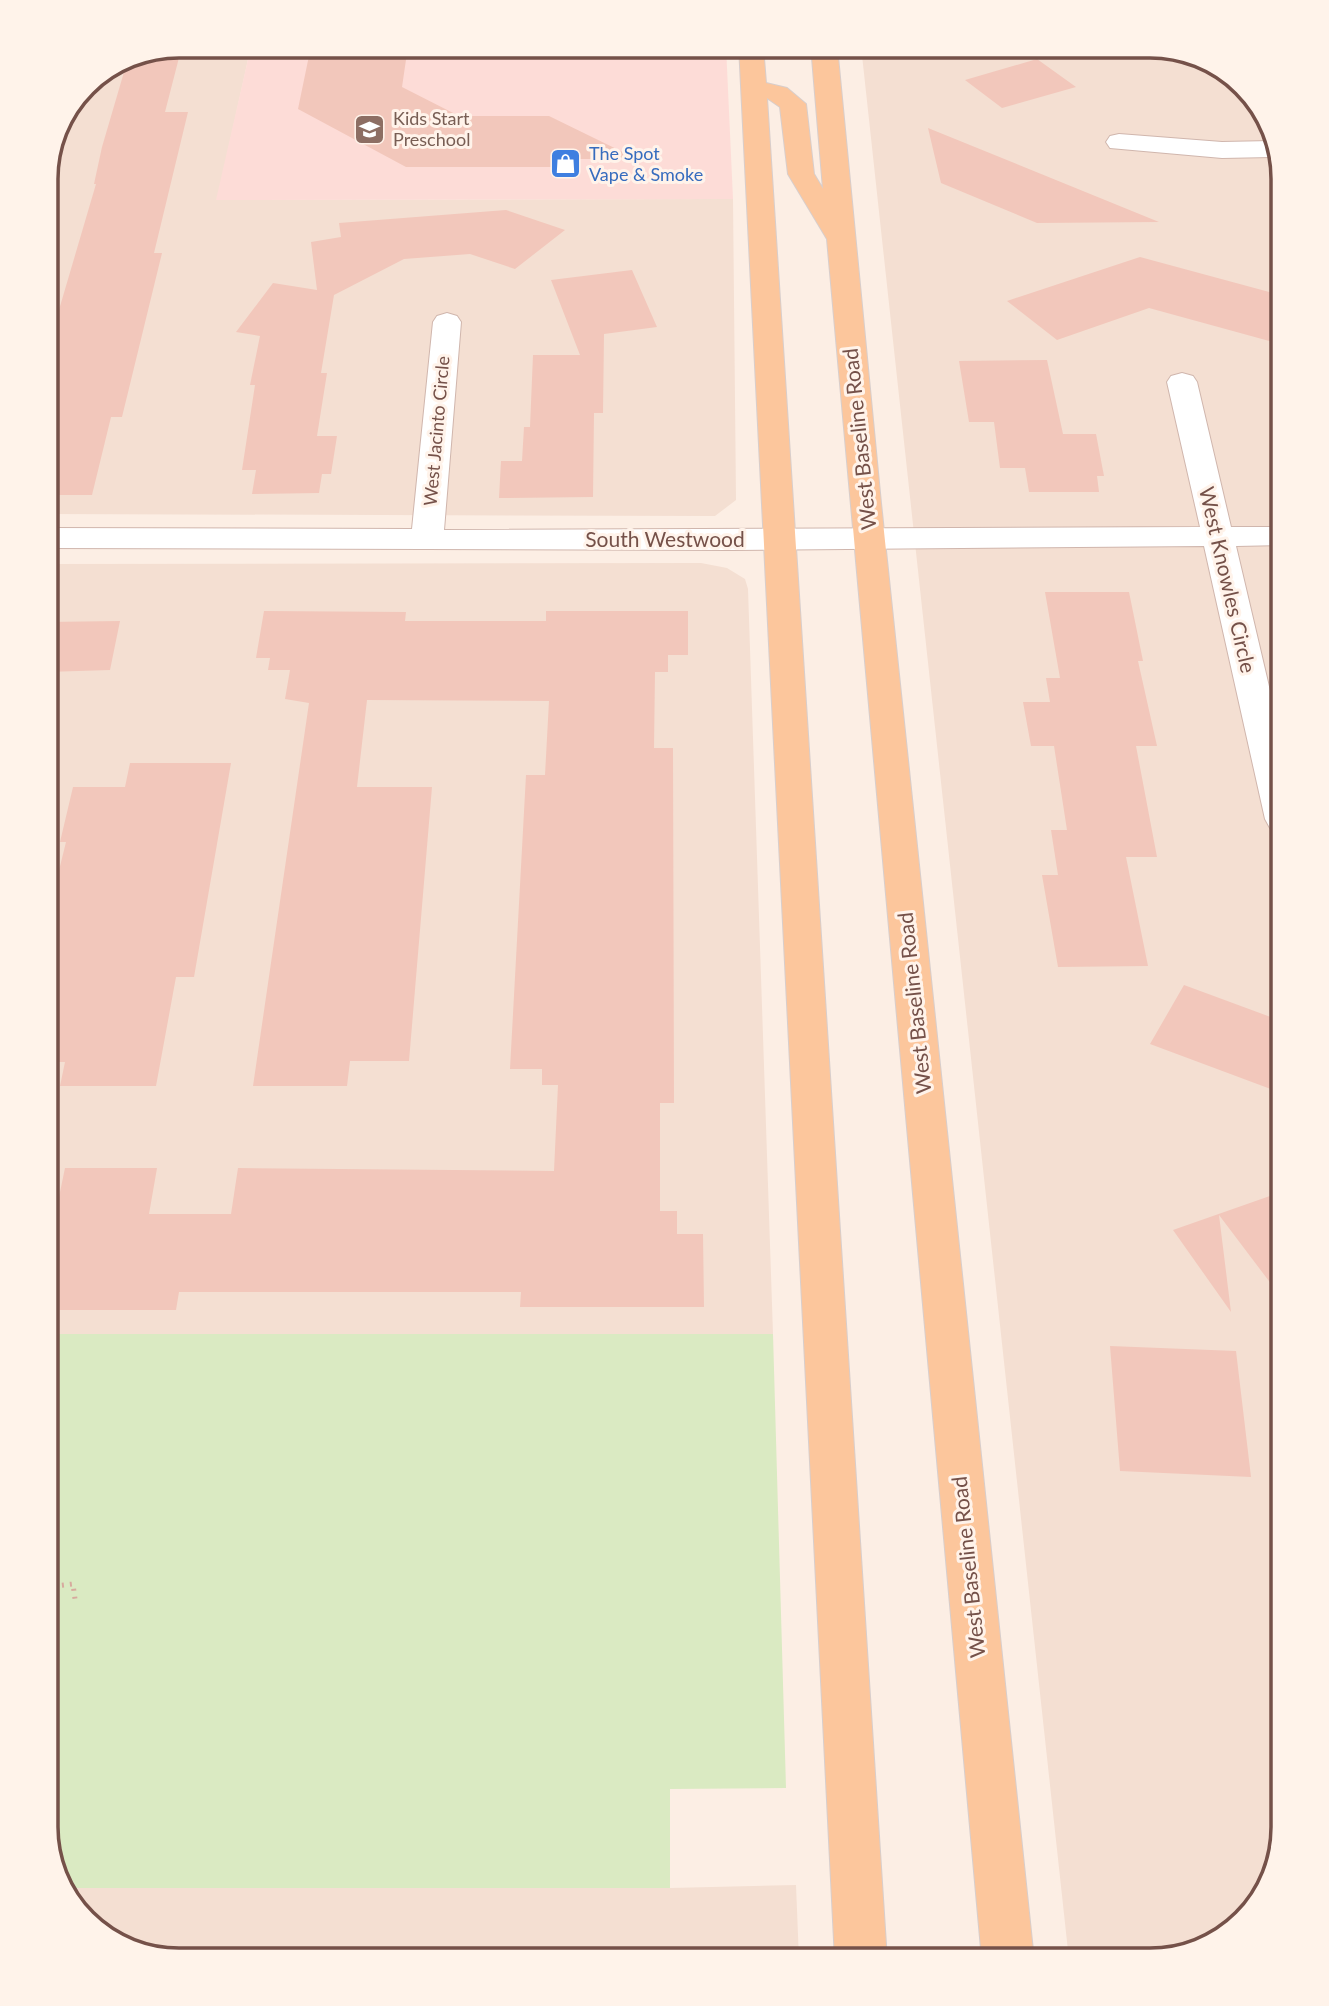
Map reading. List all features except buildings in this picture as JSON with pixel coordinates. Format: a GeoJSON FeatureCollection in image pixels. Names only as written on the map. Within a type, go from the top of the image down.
{"type":"FeatureCollection","features":[{"type":"Feature","properties":{"kind":"main road"},"geometry":{"type":"LineString","coordinates":[[752,58],[860,1948]]}},
{"type":"Feature","properties":{"kind":"main road","name":"West Baseline Road"},"geometry":{"type":"LineString","coordinates":[[825,58],[1006,1948]]}},
{"type":"Feature","properties":{"kind":"main road"},"geometry":{"type":"LineString","coordinates":[[753,88],[778,93],[793,104],[801,174],[842,244]]}},
{"type":"Feature","properties":{"kind":"street"},"geometry":{"type":"LineString","coordinates":[[1119,142],[1222,150],[1267,149]]}},
{"type":"Feature","properties":{"kind":"street","name":"West Jacinto Circle"},"geometry":{"type":"LineString","coordinates":[[427,539],[447,322]]}},
{"type":"Feature","properties":{"kind":"street","name":"West Knowles Circle"},"geometry":{"type":"LineString","coordinates":[[1182,382],[1271,768]]}},
{"type":"Feature","properties":{"kind":"street","name":"South Westwood"},"geometry":{"type":"LineString","coordinates":[[58,538],[870,540],[1271,536]]}},
{"type":"Feature","properties":{"kind":"path"},"geometry":{"type":"LineString","coordinates":[[58,1586],[73,1584],[75,1599]]}},
{"type":"Feature","properties":{"kind":"shaded area"},"geometry":{"type":"Polygon","coordinates":[[[179,58],[248,58],[217,200],[733,199],[736,500],[715,516],[58,514],[58,171],[70,125],[83,105],[99,88],[118,74],[140,64],[179,58]]]}},
{"type":"Feature","properties":{"kind":"shaded area"},"geometry":{"type":"Polygon","coordinates":[[[248,58],[727,58],[733,199],[216,200],[248,58]]]}},
{"type":"Feature","properties":{"kind":"shaded area"},"geometry":{"type":"Polygon","coordinates":[[[862,58],[1174,60],[1204,70],[1236,93],[1255,118],[1270,163],[1270,1843],[1255,1888],[1236,1913],[1211,1932],[1166,1947],[1068,1948],[862,58]]]}},
{"type":"Feature","properties":{"kind":"shaded area"},"geometry":{"type":"Polygon","coordinates":[[[701,563],[727,568],[745,579],[748,589],[773,1334],[58,1334],[58,564],[701,563]]]}},
{"type":"Feature","properties":{"kind":"shaded area"},"geometry":{"type":"Polygon","coordinates":[[[796,1885],[799,1948],[171,1948],[140,1942],[118,1932],[93,1913],[74,1888],[670,1888],[796,1885]]]}},
{"type":"Feature","properties":{"kind":"green space"},"geometry":{"type":"Polygon","coordinates":[[[58,1334],[773,1334],[786,1788],[670,1789],[670,1888],[74,1888],[62,1858],[58,1827],[58,1334]]]}},
{"type":"Feature","properties":{"kind":"place","name":"Kids Start Preschool"},"geometry":{"type":"Point","coordinates":[370,129]}},
{"type":"Feature","properties":{"kind":"place","name":"The Spot Vape & Smoke"},"geometry":{"type":"Point","coordinates":[566,164]}}]}
